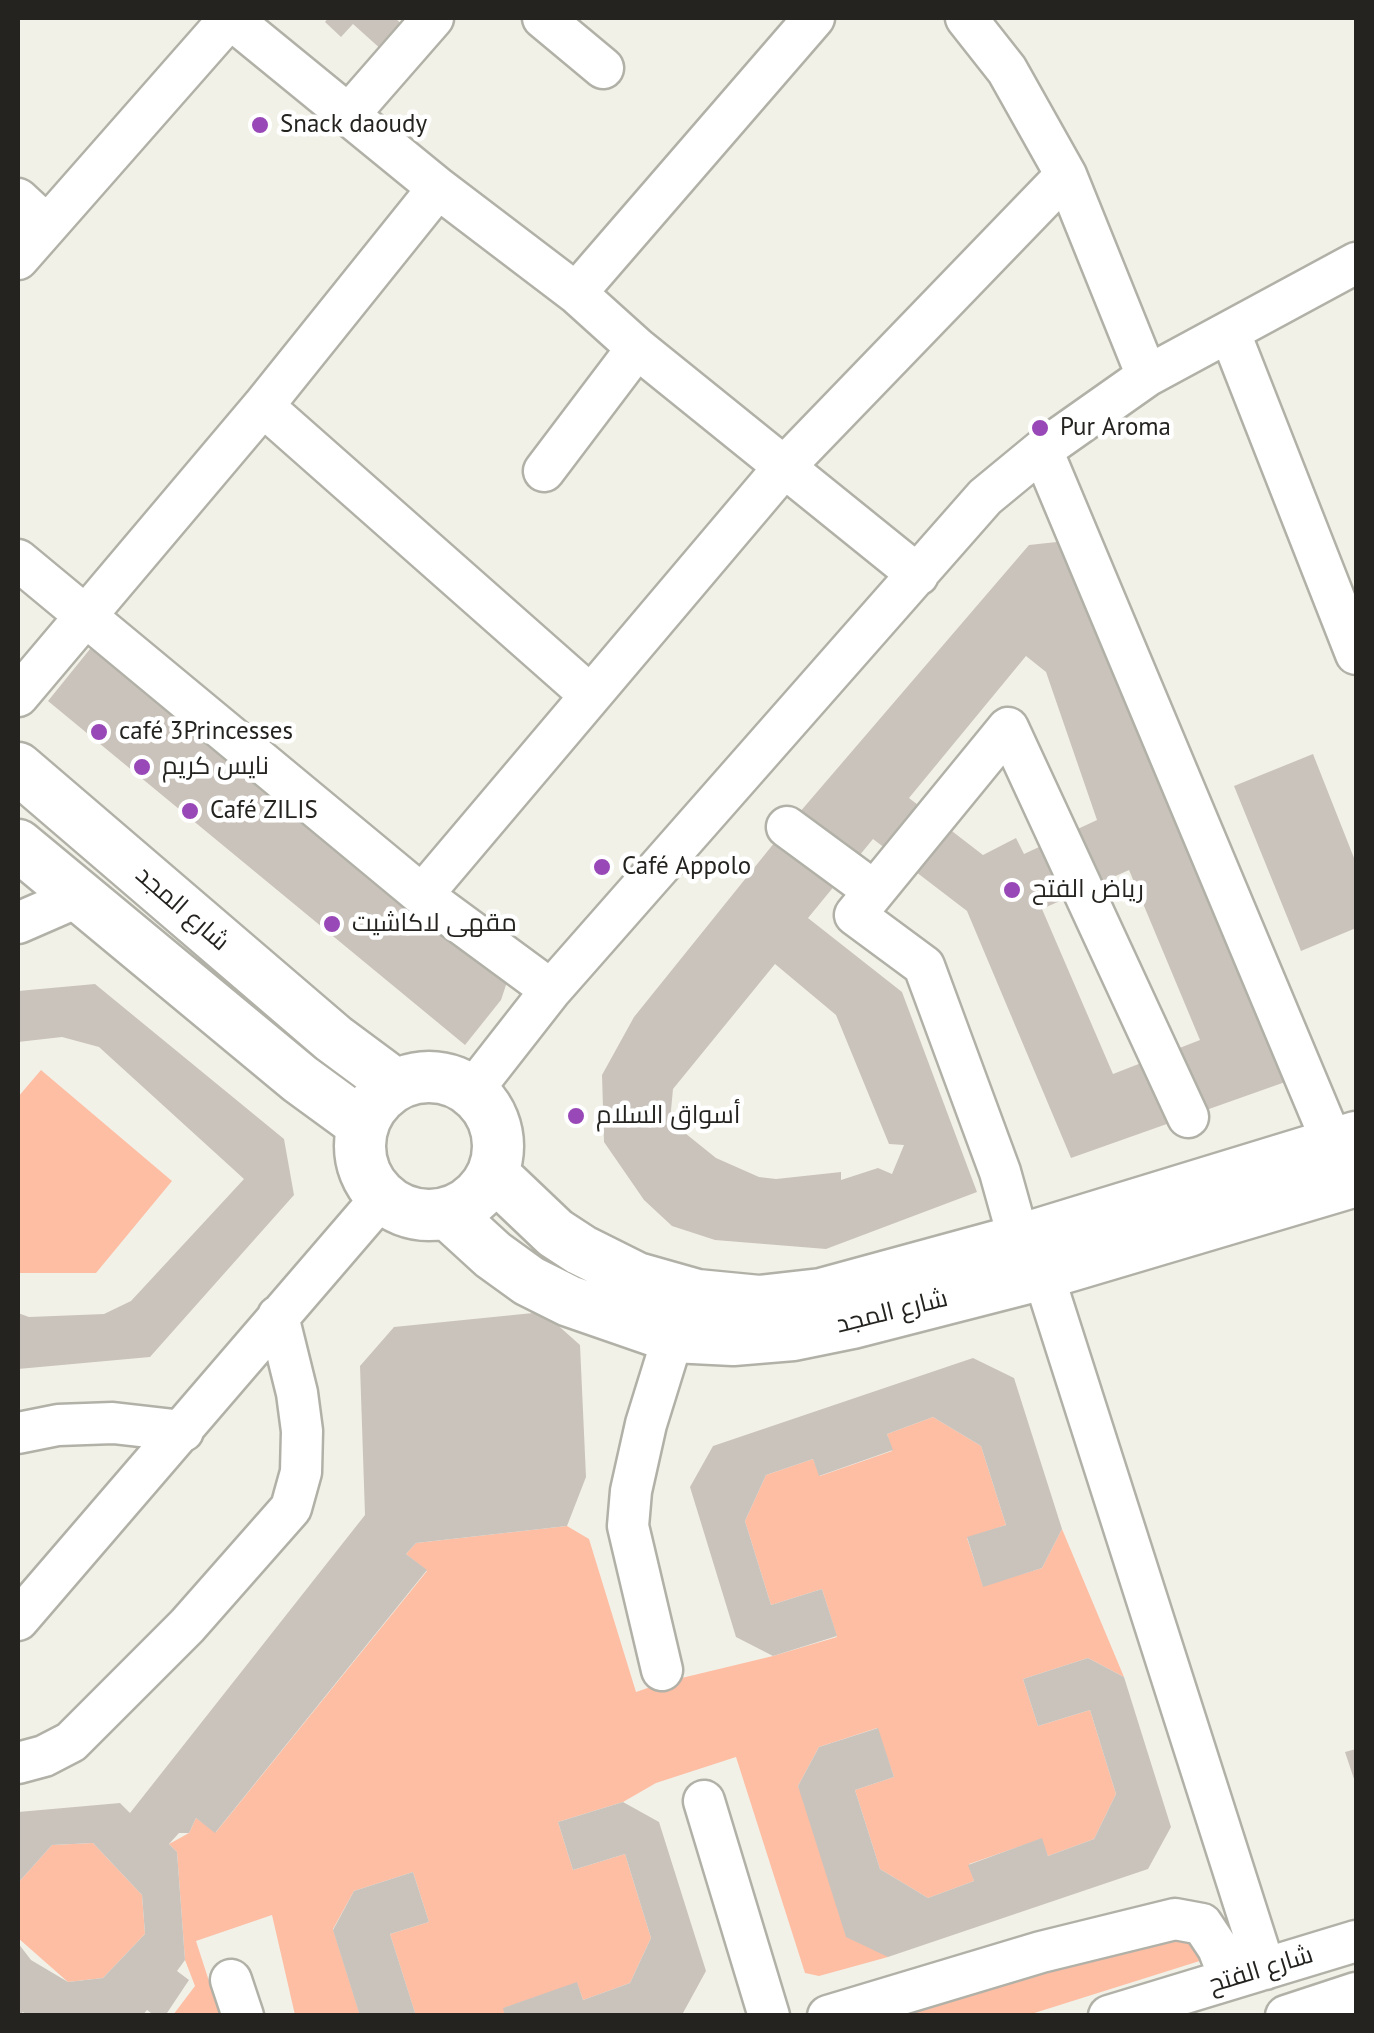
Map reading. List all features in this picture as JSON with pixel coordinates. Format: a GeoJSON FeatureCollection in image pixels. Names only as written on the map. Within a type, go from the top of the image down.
{"type":"FeatureCollection","features":[{"type":"Feature","properties":{"kind":"main road","name":"شارع المجد"},"geometry":{"type":"LineString","coordinates":[[18,768],[334,1039],[396,1085]]}},
{"type":"Feature","properties":{"kind":"main road"},"geometry":{"type":"LineString","coordinates":[[18,845],[300,1079],[362,1125]]}},
{"type":"Feature","properties":{"kind":"main road"},"geometry":{"type":"LineString","coordinates":[[429,1076],[448,1079],[472,1092],[487,1108],[496,1129],[498,1152],[493,1174],[474,1198],[447,1214],[424,1216],[401,1210],[382,1197],[366,1176],[359,1151],[362,1125],[381,1095],[396,1085],[429,1076]]}},
{"type":"Feature","properties":{"kind":"main road","name":"شارع المجد"},"geometry":{"type":"LineString","coordinates":[[447,1214],[492,1255],[529,1281],[586,1308],[673,1337],[733,1340],[793,1335],[1348,1154]]}},
{"type":"Feature","properties":{"kind":"main road","name":"شارع المجد"},"geometry":{"type":"LineString","coordinates":[[493,1174],[531,1213],[580,1250],[637,1278],[697,1295],[759,1300],[821,1294],[1031,1257]]}},
{"type":"Feature","properties":{"kind":"street"},"geometry":{"type":"LineString","coordinates":[[18,259],[32,212],[230,18],[438,188],[576,293],[637,348],[918,575]]}},
{"type":"Feature","properties":{"kind":"street"},"geometry":{"type":"LineString","coordinates":[[350,113],[433,18]]}},
{"type":"Feature","properties":{"kind":"street"},"geometry":{"type":"LineString","coordinates":[[543,18],[603,68]]}},
{"type":"Feature","properties":{"kind":"street"},"geometry":{"type":"LineString","coordinates":[[576,293],[814,18]]}},
{"type":"Feature","properties":{"kind":"street"},"geometry":{"type":"LineString","coordinates":[[966,18],[1007,70],[1066,175],[1146,376]]}},
{"type":"Feature","properties":{"kind":"street"},"geometry":{"type":"LineString","coordinates":[[422,895],[785,466],[1066,175]]}},
{"type":"Feature","properties":{"kind":"street"},"geometry":{"type":"LineString","coordinates":[[18,696],[264,406],[438,188]]}},
{"type":"Feature","properties":{"kind":"street"},"geometry":{"type":"LineString","coordinates":[[472,1092],[552,990],[985,497],[1042,450],[1146,376],[1356,263]]}},
{"type":"Feature","properties":{"kind":"street"},"geometry":{"type":"LineString","coordinates":[[1230,333],[1353,635]]}},
{"type":"Feature","properties":{"kind":"street"},"geometry":{"type":"LineString","coordinates":[[544,471],[637,348]]}},
{"type":"Feature","properties":{"kind":"street"},"geometry":{"type":"LineString","coordinates":[[264,406],[590,695]]}},
{"type":"Feature","properties":{"kind":"street"},"geometry":{"type":"LineString","coordinates":[[1042,450],[1348,1154]]}},
{"type":"Feature","properties":{"kind":"street"},"geometry":{"type":"LineString","coordinates":[[18,560],[422,895],[552,990]]}},
{"type":"Feature","properties":{"kind":"street"},"geometry":{"type":"LineString","coordinates":[[1188,1117],[1008,728],[855,915],[924,966],[1031,1257],[1248,1974]]}},
{"type":"Feature","properties":{"kind":"street"},"geometry":{"type":"LineString","coordinates":[[788,827],[874,890]]}},
{"type":"Feature","properties":{"kind":"street"},"geometry":{"type":"LineString","coordinates":[[18,923],[80,896]]}},
{"type":"Feature","properties":{"kind":"street"},"geometry":{"type":"LineString","coordinates":[[18,1620],[382,1197]]}},
{"type":"Feature","properties":{"kind":"street"},"geometry":{"type":"LineString","coordinates":[[18,1762],[44,1756],[72,1742],[187,1626],[291,1508],[300,1472],[302,1431],[278,1316]]}},
{"type":"Feature","properties":{"kind":"street"},"geometry":{"type":"LineString","coordinates":[[662,1670],[628,1526],[642,1441],[673,1337]]}},
{"type":"Feature","properties":{"kind":"street"},"geometry":{"type":"LineString","coordinates":[[18,1433],[58,1425],[112,1423],[183,1432]]}},
{"type":"Feature","properties":{"kind":"street"},"geometry":{"type":"LineString","coordinates":[[704,1801],[769,2016]]}},
{"type":"Feature","properties":{"kind":"street"},"geometry":{"type":"LineString","coordinates":[[828,2016],[1041,1952],[1175,1918],[1202,1924],[1218,1948],[1248,1974]]}},
{"type":"Feature","properties":{"kind":"street","name":"شارع الفتح"},"geometry":{"type":"LineString","coordinates":[[1109,2016],[1356,1941]]}},
{"type":"Feature","properties":{"kind":"street","name":"شارع الفتح"},"geometry":{"type":"LineString","coordinates":[[1286,2016],[1356,1993]]}},
{"type":"Feature","properties":{"kind":"shaded area"},"geometry":{"type":"Polygon","coordinates":[[[41,1070],[172,1181],[96,1273],[18,1273],[18,1097],[41,1070]]]}},
{"type":"Feature","properties":{"kind":"shaded area"},"geometry":{"type":"Polygon","coordinates":[[[933,1417],[981,1446],[1006,1525],[967,1538],[983,1586],[1042,1568],[1062,1529],[1124,1677],[1088,1658],[1023,1679],[1038,1726],[1090,1710],[1116,1794],[1094,1839],[1048,1856],[1041,1839],[969,1864],[974,1881],[928,1898],[880,1869],[855,1790],[894,1777],[877,1728],[819,1747],[798,1786],[888,1957],[819,1976],[805,1973],[736,1757],[656,1783],[623,1802],[558,1822],[573,1870],[625,1854],[651,1938],[630,1983],[583,2000],[577,1983],[504,2008],[505,2015],[420,2016],[415,2013],[390,1934],[429,1922],[413,1872],[354,1891],[333,1929],[360,2015],[295,2015],[272,1915],[196,1941],[220,2015],[173,2015],[195,1986],[185,1960],[177,1852],[169,1844],[189,1833],[196,1818],[216,1832],[427,1571],[406,1554],[416,1543],[567,1526],[589,1539],[636,1692],[837,1637],[822,1589],[771,1605],[745,1521],[766,1475],[813,1459],[820,1476],[892,1451],[887,1434],[933,1417]]]}},
{"type":"Feature","properties":{"kind":"shaded area"},"geometry":{"type":"Polygon","coordinates":[[[93,1843],[142,1895],[145,1934],[103,1978],[68,1982],[18,1938],[18,1883],[52,1845],[93,1843]]]}},
{"type":"Feature","properties":{"kind":"shaded area"},"geometry":{"type":"Polygon","coordinates":[[[1170,1931],[1189,1935],[1206,1959],[1028,2015],[892,2016],[1170,1931]]]}},
{"type":"Feature","properties":{"kind":"building"},"geometry":{"type":"Polygon","coordinates":[[[328,18],[395,18],[404,26],[383,51],[353,24],[341,37],[325,22],[328,18]]]}},
{"type":"Feature","properties":{"kind":"building","name":"رياض الفتح"},"geometry":{"type":"Polygon","coordinates":[[[1066,541],[1288,1081],[1071,1158],[967,911],[873,839],[808,918],[902,992],[977,1192],[826,1249],[715,1240],[672,1226],[644,1200],[604,1142],[602,1075],[634,1017],[787,827],[1029,545],[1066,541]],[[1026,656],[909,798],[983,855],[1016,838],[1024,854],[1097,820],[1046,672],[1026,656]],[[1129,870],[1042,909],[1113,1074],[1200,1040],[1129,870]],[[775,964],[673,1089],[670,1121],[716,1158],[759,1177],[776,1179],[841,1172],[841,1180],[878,1168],[892,1174],[904,1145],[889,1144],[836,1015],[775,964]]]}},
{"type":"Feature","properties":{"kind":"building"},"geometry":{"type":"Polygon","coordinates":[[[94,644],[509,976],[501,1000],[465,1045],[48,701],[94,644]]]}},
{"type":"Feature","properties":{"kind":"building"},"geometry":{"type":"Polygon","coordinates":[[[1313,754],[1356,863],[1356,928],[1301,951],[1234,786],[1313,754]]]}},
{"type":"Feature","properties":{"kind":"building"},"geometry":{"type":"Polygon","coordinates":[[[95,984],[284,1139],[294,1195],[150,1357],[18,1369],[18,1313],[29,1317],[104,1314],[131,1301],[244,1179],[99,1047],[62,1037],[18,1042],[18,991],[95,984]]]}},
{"type":"Feature","properties":{"kind":"building"},"geometry":{"type":"Polygon","coordinates":[[[543,1312],[580,1345],[586,1477],[567,1526],[416,1543],[406,1554],[427,1570],[215,1833],[196,1818],[189,1833],[179,1833],[169,1844],[177,1852],[185,1960],[177,1971],[189,1980],[165,2016],[155,2016],[147,2010],[142,2016],[27,2016],[23,2012],[18,2016],[18,1943],[31,1960],[68,1982],[103,1978],[145,1934],[142,1895],[93,1843],[52,1845],[18,1883],[18,1812],[120,1803],[130,1813],[365,1515],[360,1366],[394,1327],[543,1312]]]}},
{"type":"Feature","properties":{"kind":"building"},"geometry":{"type":"Polygon","coordinates":[[[973,1358],[1014,1378],[1062,1529],[1042,1568],[983,1587],[967,1537],[1006,1525],[981,1446],[933,1417],[887,1434],[893,1450],[819,1476],[813,1459],[766,1475],[745,1521],[771,1605],[822,1589],[837,1636],[773,1656],[736,1637],[690,1487],[713,1446],[973,1358]]]}},
{"type":"Feature","properties":{"kind":"building"},"geometry":{"type":"Polygon","coordinates":[[[1088,1658],[1124,1677],[1171,1827],[1148,1869],[888,1957],[846,1937],[798,1786],[819,1747],[878,1728],[894,1777],[855,1790],[880,1869],[928,1898],[974,1881],[968,1865],[1042,1838],[1048,1856],[1094,1839],[1116,1794],[1090,1710],[1038,1726],[1023,1679],[1088,1658]]]}},
{"type":"Feature","properties":{"kind":"building"},"geometry":{"type":"Polygon","coordinates":[[[1356,1749],[1356,1785],[1345,1752],[1356,1749]]]}},
{"type":"Feature","properties":{"kind":"building"},"geometry":{"type":"Polygon","coordinates":[[[623,1802],[659,1822],[706,1971],[683,2013],[505,2016],[503,2008],[577,1982],[583,2000],[630,1983],[651,1938],[625,1854],[573,1870],[558,1822],[623,1802]]]}},
{"type":"Feature","properties":{"kind":"building"},"geometry":{"type":"Polygon","coordinates":[[[413,1872],[429,1922],[390,1934],[416,2016],[360,2016],[333,1930],[354,1891],[413,1872]]]}},
{"type":"Feature","properties":{"kind":"place","name":"Snack daoudy"},"geometry":{"type":"Point","coordinates":[260,125]}},
{"type":"Feature","properties":{"kind":"place","name":"Pur Aroma"},"geometry":{"type":"Point","coordinates":[1040,428]}},
{"type":"Feature","properties":{"kind":"place","name":"café 3Princesses"},"geometry":{"type":"Point","coordinates":[99,732]}},
{"type":"Feature","properties":{"kind":"place","name":"نايس كريم"},"geometry":{"type":"Point","coordinates":[142,767]}},
{"type":"Feature","properties":{"kind":"place","name":"Café ZILIS"},"geometry":{"type":"Point","coordinates":[190,811]}},
{"type":"Feature","properties":{"kind":"place","name":"Café Appolo"},"geometry":{"type":"Point","coordinates":[602,867]}},
{"type":"Feature","properties":{"kind":"place","name":"رياض الفتح"},"geometry":{"type":"Point","coordinates":[1012,890]}},
{"type":"Feature","properties":{"kind":"place","name":"مقهى لاكاشيت"},"geometry":{"type":"Point","coordinates":[332,924]}},
{"type":"Feature","properties":{"kind":"place","name":"أسواق السلام"},"geometry":{"type":"Point","coordinates":[576,1116]}}]}
